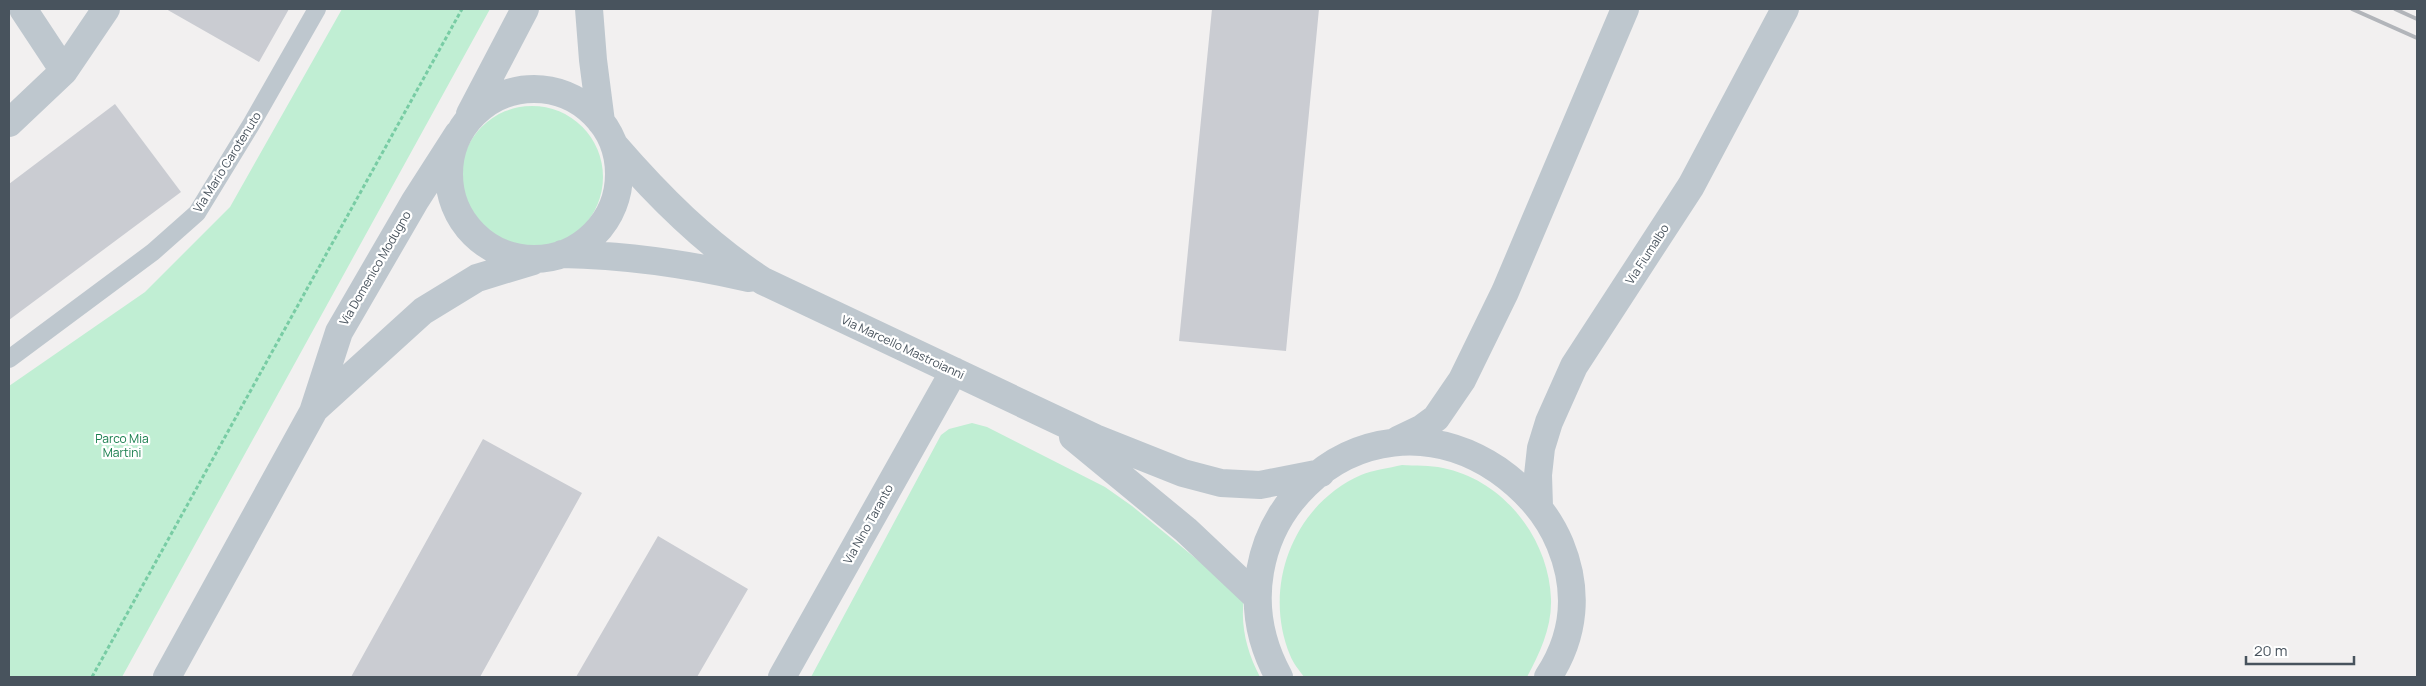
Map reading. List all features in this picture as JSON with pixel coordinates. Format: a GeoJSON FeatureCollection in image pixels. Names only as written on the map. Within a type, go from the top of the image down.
{"type":"FeatureCollection","features":[{"type":"Feature","properties":{"kind":"street"},"geometry":{"type":"LineString","coordinates":[[23,9],[64,71]]}},
{"type":"Feature","properties":{"kind":"street"},"geometry":{"type":"LineString","coordinates":[[9,123],[64,71],[106,9]]}},
{"type":"Feature","properties":{"kind":"street","name":"Via Domenico Modugno"},"geometry":{"type":"LineString","coordinates":[[166,677],[312,412],[339,332],[415,201],[462,128],[525,9]]}},
{"type":"Feature","properties":{"kind":"street"},"geometry":{"type":"LineString","coordinates":[[589,9],[601,122]]}},
{"type":"Feature","properties":{"kind":"street","name":"Via Fiumalbo"},"geometry":{"type":"LineString","coordinates":[[1539,508],[1538,475],[1541,448],[1549,422],[1574,366],[1691,186],[1786,9]]}},
{"type":"Feature","properties":{"kind":"street"},"geometry":{"type":"LineString","coordinates":[[1279,677],[1261,630],[1257,597],[1265,547],[1272,530],[1295,495],[1320,473],[1342,458],[1368,447],[1396,441],[1421,429],[1436,418],[1462,380],[1505,292],[1620,11]]}},
{"type":"Feature","properties":{"kind":"street"},"geometry":{"type":"LineString","coordinates":[[542,88],[575,99],[589,109],[601,122],[614,145],[619,178],[611,211],[602,226],[590,238],[554,256],[528,259],[492,248],[477,237],[464,223],[455,207],[448,170],[451,152],[462,128],[478,109],[508,92],[542,88]]}},
{"type":"Feature","properties":{"kind":"street","name":"Via Marcello Mastroianni"},"geometry":{"type":"LineString","coordinates":[[614,145],[681,218],[728,258],[763,281],[1095,438],[1183,473],[1221,483],[1260,485],[1320,473]]}},
{"type":"Feature","properties":{"kind":"street","name":"Via Marcello Mastroianni"},"geometry":{"type":"LineString","coordinates":[[554,256],[605,255],[656,260],[710,269],[763,281]]}},
{"type":"Feature","properties":{"kind":"street","name":"Via Domenico Modugno"},"geometry":{"type":"LineString","coordinates":[[312,412],[422,311],[477,278],[504,268],[554,256]]}},
{"type":"Feature","properties":{"kind":"street","name":"Via Nino Taranto"},"geometry":{"type":"LineString","coordinates":[[782,677],[954,371]]}},
{"type":"Feature","properties":{"kind":"street","name":"Via Marcello Mastroianni"},"geometry":{"type":"LineString","coordinates":[[1044,413],[1186,530],[1257,597]]}},
{"type":"Feature","properties":{"kind":"street"},"geometry":{"type":"LineString","coordinates":[[1396,441],[1427,442],[1474,456],[1516,484],[1539,508],[1554,531],[1564,556],[1572,596],[1572,619],[1567,640],[1548,677]]}},
{"type":"Feature","properties":{"kind":"lane","name":"Via Mario Carotenuto"},"geometry":{"type":"LineString","coordinates":[[9,358],[153,252],[196,213],[252,123],[317,9]]}},
{"type":"Feature","properties":{"kind":"path"},"geometry":{"type":"LineString","coordinates":[[92,677],[462,9]]}},
{"type":"Feature","properties":{"kind":"green space","name":"Parco Mia Martini"},"geometry":{"type":"Polygon","coordinates":[[[342,9],[490,9],[122,677],[9,677],[9,386],[145,292],[230,207],[342,9]]]}},
{"type":"Feature","properties":{"kind":"green space"},"geometry":{"type":"Polygon","coordinates":[[[532,106],[559,112],[571,118],[582,127],[591,138],[597,150],[603,177],[597,204],[591,216],[582,227],[571,236],[559,242],[532,248],[505,242],[493,236],[482,227],[473,216],[467,204],[461,177],[467,150],[473,138],[482,127],[493,118],[505,112],[532,106]]]}},
{"type":"Feature","properties":{"kind":"green space"},"geometry":{"type":"Polygon","coordinates":[[[972,423],[987,427],[1105,487],[1132,506],[1244,598],[1243,619],[1246,639],[1251,658],[1260,677],[811,677],[941,435],[949,429],[972,423]]]}},
{"type":"Feature","properties":{"kind":"green space"},"geometry":{"type":"Polygon","coordinates":[[[1402,465],[1443,468],[1465,475],[1485,485],[1519,515],[1532,534],[1542,554],[1548,576],[1551,609],[1544,640],[1527,677],[1304,677],[1293,661],[1282,629],[1280,602],[1282,576],[1290,551],[1301,527],[1317,506],[1337,489],[1366,473],[1402,465]]]}},
{"type":"Feature","properties":{"kind":"building"},"geometry":{"type":"Polygon","coordinates":[[[166,9],[289,9],[259,62],[166,9]]]}},
{"type":"Feature","properties":{"kind":"building"},"geometry":{"type":"Polygon","coordinates":[[[1212,9],[1319,9],[1286,351],[1179,341],[1212,9]]]}},
{"type":"Feature","properties":{"kind":"building"},"geometry":{"type":"Polygon","coordinates":[[[115,104],[181,192],[9,320],[9,184],[115,104]]]}},
{"type":"Feature","properties":{"kind":"building"},"geometry":{"type":"Polygon","coordinates":[[[483,439],[582,493],[480,677],[351,677],[483,439]]]}},
{"type":"Feature","properties":{"kind":"building"},"geometry":{"type":"Polygon","coordinates":[[[658,536],[748,589],[697,677],[576,677],[658,536]]]}},
{"type":"Feature","properties":{"kind":"railway"},"geometry":{"type":"LineString","coordinates":[[2352,9],[2417,38]]}},
{"type":"Feature","properties":{"kind":"railway"},"geometry":{"type":"LineString","coordinates":[[2395,9],[2417,19]]}}]}
